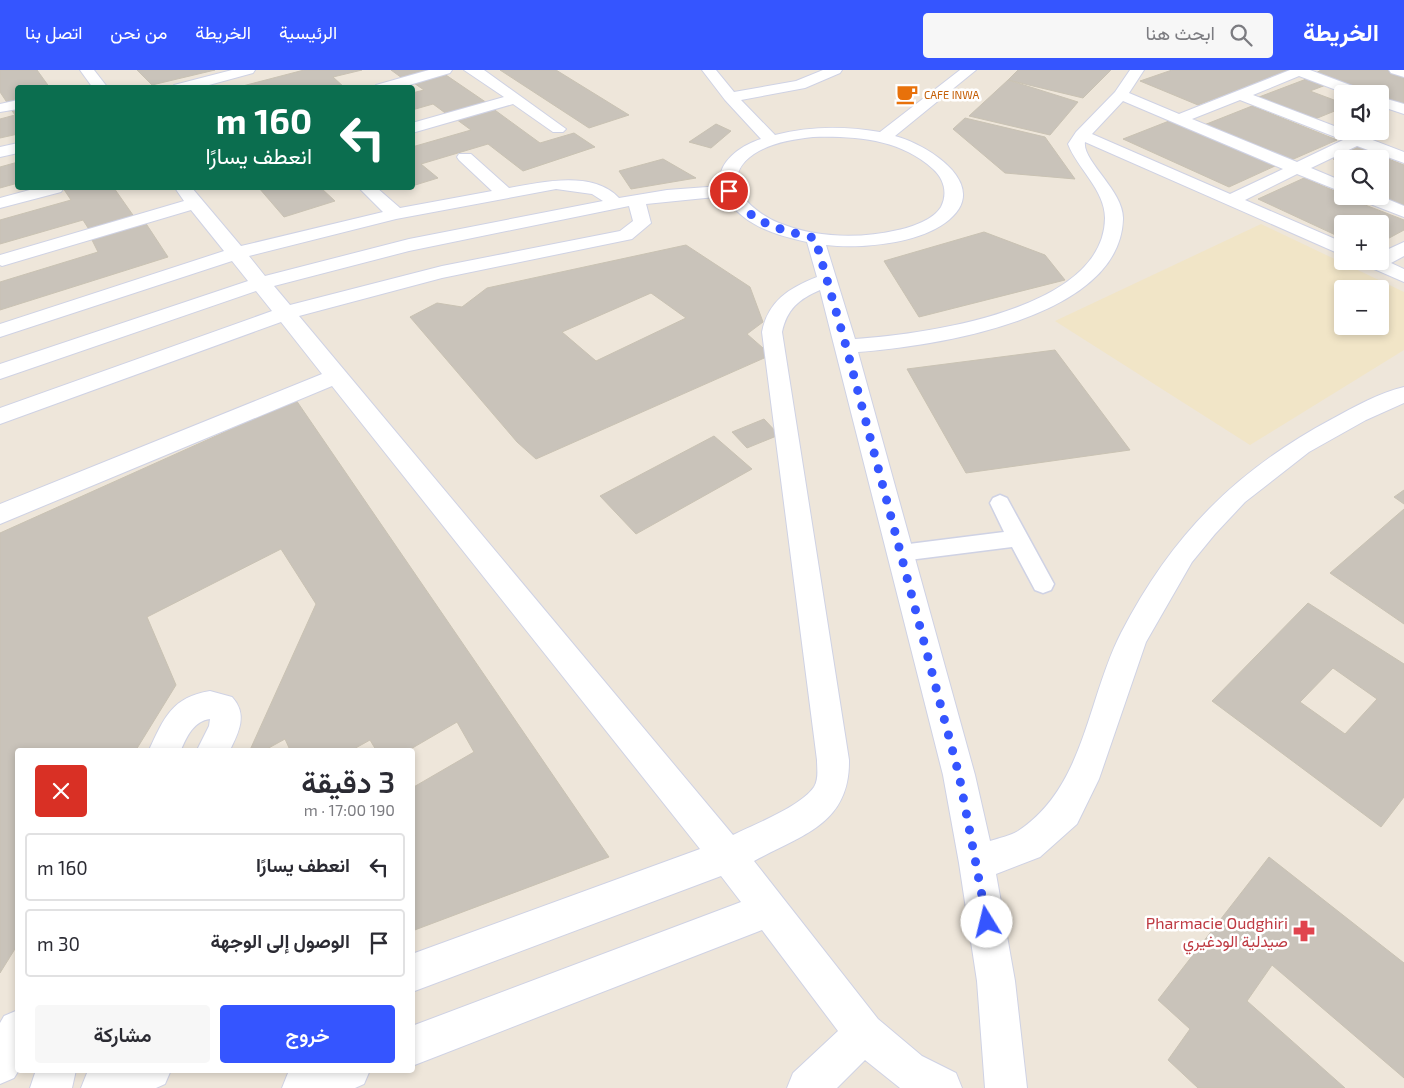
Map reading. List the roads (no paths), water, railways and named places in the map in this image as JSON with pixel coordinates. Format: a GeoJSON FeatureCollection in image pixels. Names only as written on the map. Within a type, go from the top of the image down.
{"type":"FeatureCollection","features":[{"type":"Feature","properties":{"kind":"street"},"geometry":{"type":"LineString","coordinates":[[87,70],[96,85]]}},
{"type":"Feature","properties":{"kind":"street"},"geometry":{"type":"LineString","coordinates":[[392,85],[445,70]]}},
{"type":"Feature","properties":{"kind":"street"},"geometry":{"type":"LineString","coordinates":[[471,70],[478,72],[558,129]]}},
{"type":"Feature","properties":{"kind":"street"},"geometry":{"type":"LineString","coordinates":[[709,70],[730,97],[770,140]]}},
{"type":"Feature","properties":{"kind":"street"},"geometry":{"type":"LineString","coordinates":[[730,97],[800,85],[835,70]]}},
{"type":"Feature","properties":{"kind":"street"},"geometry":{"type":"LineString","coordinates":[[882,138],[969,70]]}},
{"type":"Feature","properties":{"kind":"street"},"geometry":{"type":"LineString","coordinates":[[846,346],[925,339],[997,321],[1033,308],[1067,290],[1100,261],[1109,246],[1114,230],[1114,215],[1104,187],[1079,153],[1076,144],[1082,135],[1120,95],[1137,70]]}},
{"type":"Feature","properties":{"kind":"street"},"geometry":{"type":"LineString","coordinates":[[1396,70],[1404,73]]}},
{"type":"Feature","properties":{"kind":"street"},"geometry":{"type":"LineString","coordinates":[[189,85],[241,71]]}},
{"type":"Feature","properties":{"kind":"street"},"geometry":{"type":"LineString","coordinates":[[1179,119],[1301,71],[1338,85]]}},
{"type":"Feature","properties":{"kind":"street"},"geometry":{"type":"LineString","coordinates":[[1120,95],[1334,184]]}},
{"type":"Feature","properties":{"kind":"street"},"geometry":{"type":"LineString","coordinates":[[1240,95],[1334,131]]}},
{"type":"Feature","properties":{"kind":"street"},"geometry":{"type":"LineString","coordinates":[[415,127],[515,99]]}},
{"type":"Feature","properties":{"kind":"street"},"geometry":{"type":"LineString","coordinates":[[1389,104],[1404,109]]}},
{"type":"Feature","properties":{"kind":"street"},"geometry":{"type":"LineString","coordinates":[[0,108],[15,105]]}},
{"type":"Feature","properties":{"kind":"street"},"geometry":{"type":"LineString","coordinates":[[1323,127],[1334,122]]}},
{"type":"Feature","properties":{"kind":"street"},"geometry":{"type":"LineString","coordinates":[[813,132],[860,134],[882,138],[912,148],[936,161],[950,178],[954,196],[946,213],[924,228],[893,237],[855,241],[815,238],[784,231],[758,219],[739,206],[729,191],[727,178],[736,162],[753,147],[770,140],[813,132]]}},
{"type":"Feature","properties":{"kind":"street"},"geometry":{"type":"LineString","coordinates":[[1082,135],[1334,245]]}},
{"type":"Feature","properties":{"kind":"street"},"geometry":{"type":"LineString","coordinates":[[1231,200],[1356,140],[1404,158]]}},
{"type":"Feature","properties":{"kind":"street"},"geometry":{"type":"LineString","coordinates":[[0,152],[15,149]]}},
{"type":"Feature","properties":{"kind":"street"},"geometry":{"type":"LineString","coordinates":[[465,157],[506,193]]}},
{"type":"Feature","properties":{"kind":"street"},"geometry":{"type":"LineString","coordinates":[[0,331],[236,253],[396,214],[542,186],[570,184],[600,191],[615,204]]}},
{"type":"Feature","properties":{"kind":"street"},"geometry":{"type":"LineString","coordinates":[[0,203],[48,190]]}},
{"type":"Feature","properties":{"kind":"street"},"geometry":{"type":"LineString","coordinates":[[368,190],[396,214]]}},
{"type":"Feature","properties":{"kind":"street"},"geometry":{"type":"LineString","coordinates":[[0,372],[261,283],[361,256],[636,200],[729,191]]}},
{"type":"Feature","properties":{"kind":"street"},"geometry":{"type":"LineString","coordinates":[[2,260],[189,196],[728,856],[864,1032],[908,1070],[941,1088]]}},
{"type":"Feature","properties":{"kind":"street"},"geometry":{"type":"LineString","coordinates":[[0,416],[286,313],[391,283],[626,235],[639,228],[642,223],[636,200]]}},
{"type":"Feature","properties":{"kind":"street"},"geometry":{"type":"LineString","coordinates":[[1387,205],[1404,212]]}},
{"type":"Feature","properties":{"kind":"street"},"geometry":{"type":"LineString","coordinates":[[815,238],[846,346],[959,775],[978,863],[996,981],[1006,1088]]}},
{"type":"Feature","properties":{"kind":"street"},"geometry":{"type":"LineString","coordinates":[[1389,256],[1404,248]]}},
{"type":"Feature","properties":{"kind":"street"},"geometry":{"type":"LineString","coordinates":[[1389,268],[1404,276]]}},
{"type":"Feature","properties":{"kind":"street"},"geometry":{"type":"LineString","coordinates":[[415,972],[728,856],[806,815],[825,799],[833,780],[833,760],[772,332],[773,320],[779,308],[790,297],[827,280]]}},
{"type":"Feature","properties":{"kind":"street"},"geometry":{"type":"LineString","coordinates":[[0,514],[337,376]]}},
{"type":"Feature","properties":{"kind":"street"},"geometry":{"type":"LineString","coordinates":[[978,863],[1028,845],[1065,812],[1083,779],[1132,640],[1183,555],[1206,526],[1236,496],[1301,446],[1351,418],[1404,394]]}},
{"type":"Feature","properties":{"kind":"street"},"geometry":{"type":"LineString","coordinates":[[166,748],[179,722],[187,714],[206,705],[215,705],[223,709],[227,716],[214,748]]}},
{"type":"Feature","properties":{"kind":"street"},"geometry":{"type":"LineString","coordinates":[[415,1045],[769,909]]}},
{"type":"Feature","properties":{"kind":"street"},"geometry":{"type":"LineString","coordinates":[[808,1088],[864,1032]]}},
{"type":"Feature","properties":{"kind":"street"},"geometry":{"type":"LineString","coordinates":[[0,1064],[15,1036]]}},
{"type":"Feature","properties":{"kind":"street"},"geometry":{"type":"LineString","coordinates":[[51,1088],[55,1073]]}},
{"type":"Feature","properties":{"kind":"street"},"geometry":{"type":"LineString","coordinates":[[102,1088],[143,1073]]}},
{"type":"Feature","properties":{"kind":"street"},"geometry":{"type":"LineString","coordinates":[[303,1088],[342,1073]]}},
{"type":"Feature","properties":{"kind":"lane"},"geometry":{"type":"LineString","coordinates":[[1000,503],[1042,584]]}},
{"type":"Feature","properties":{"kind":"lane"},"geometry":{"type":"LineString","coordinates":[[901,553],[1019,538]]}},
{"type":"Feature","properties":{"kind":"place","name":"CAFE INWA"},"geometry":{"type":"Point","coordinates":[907,94]}},
{"type":"Feature","properties":{"kind":"place","name":"Pharmacie Oudghiri صيدلية الودغيري"},"geometry":{"type":"Point","coordinates":[1304,931]}}]}
